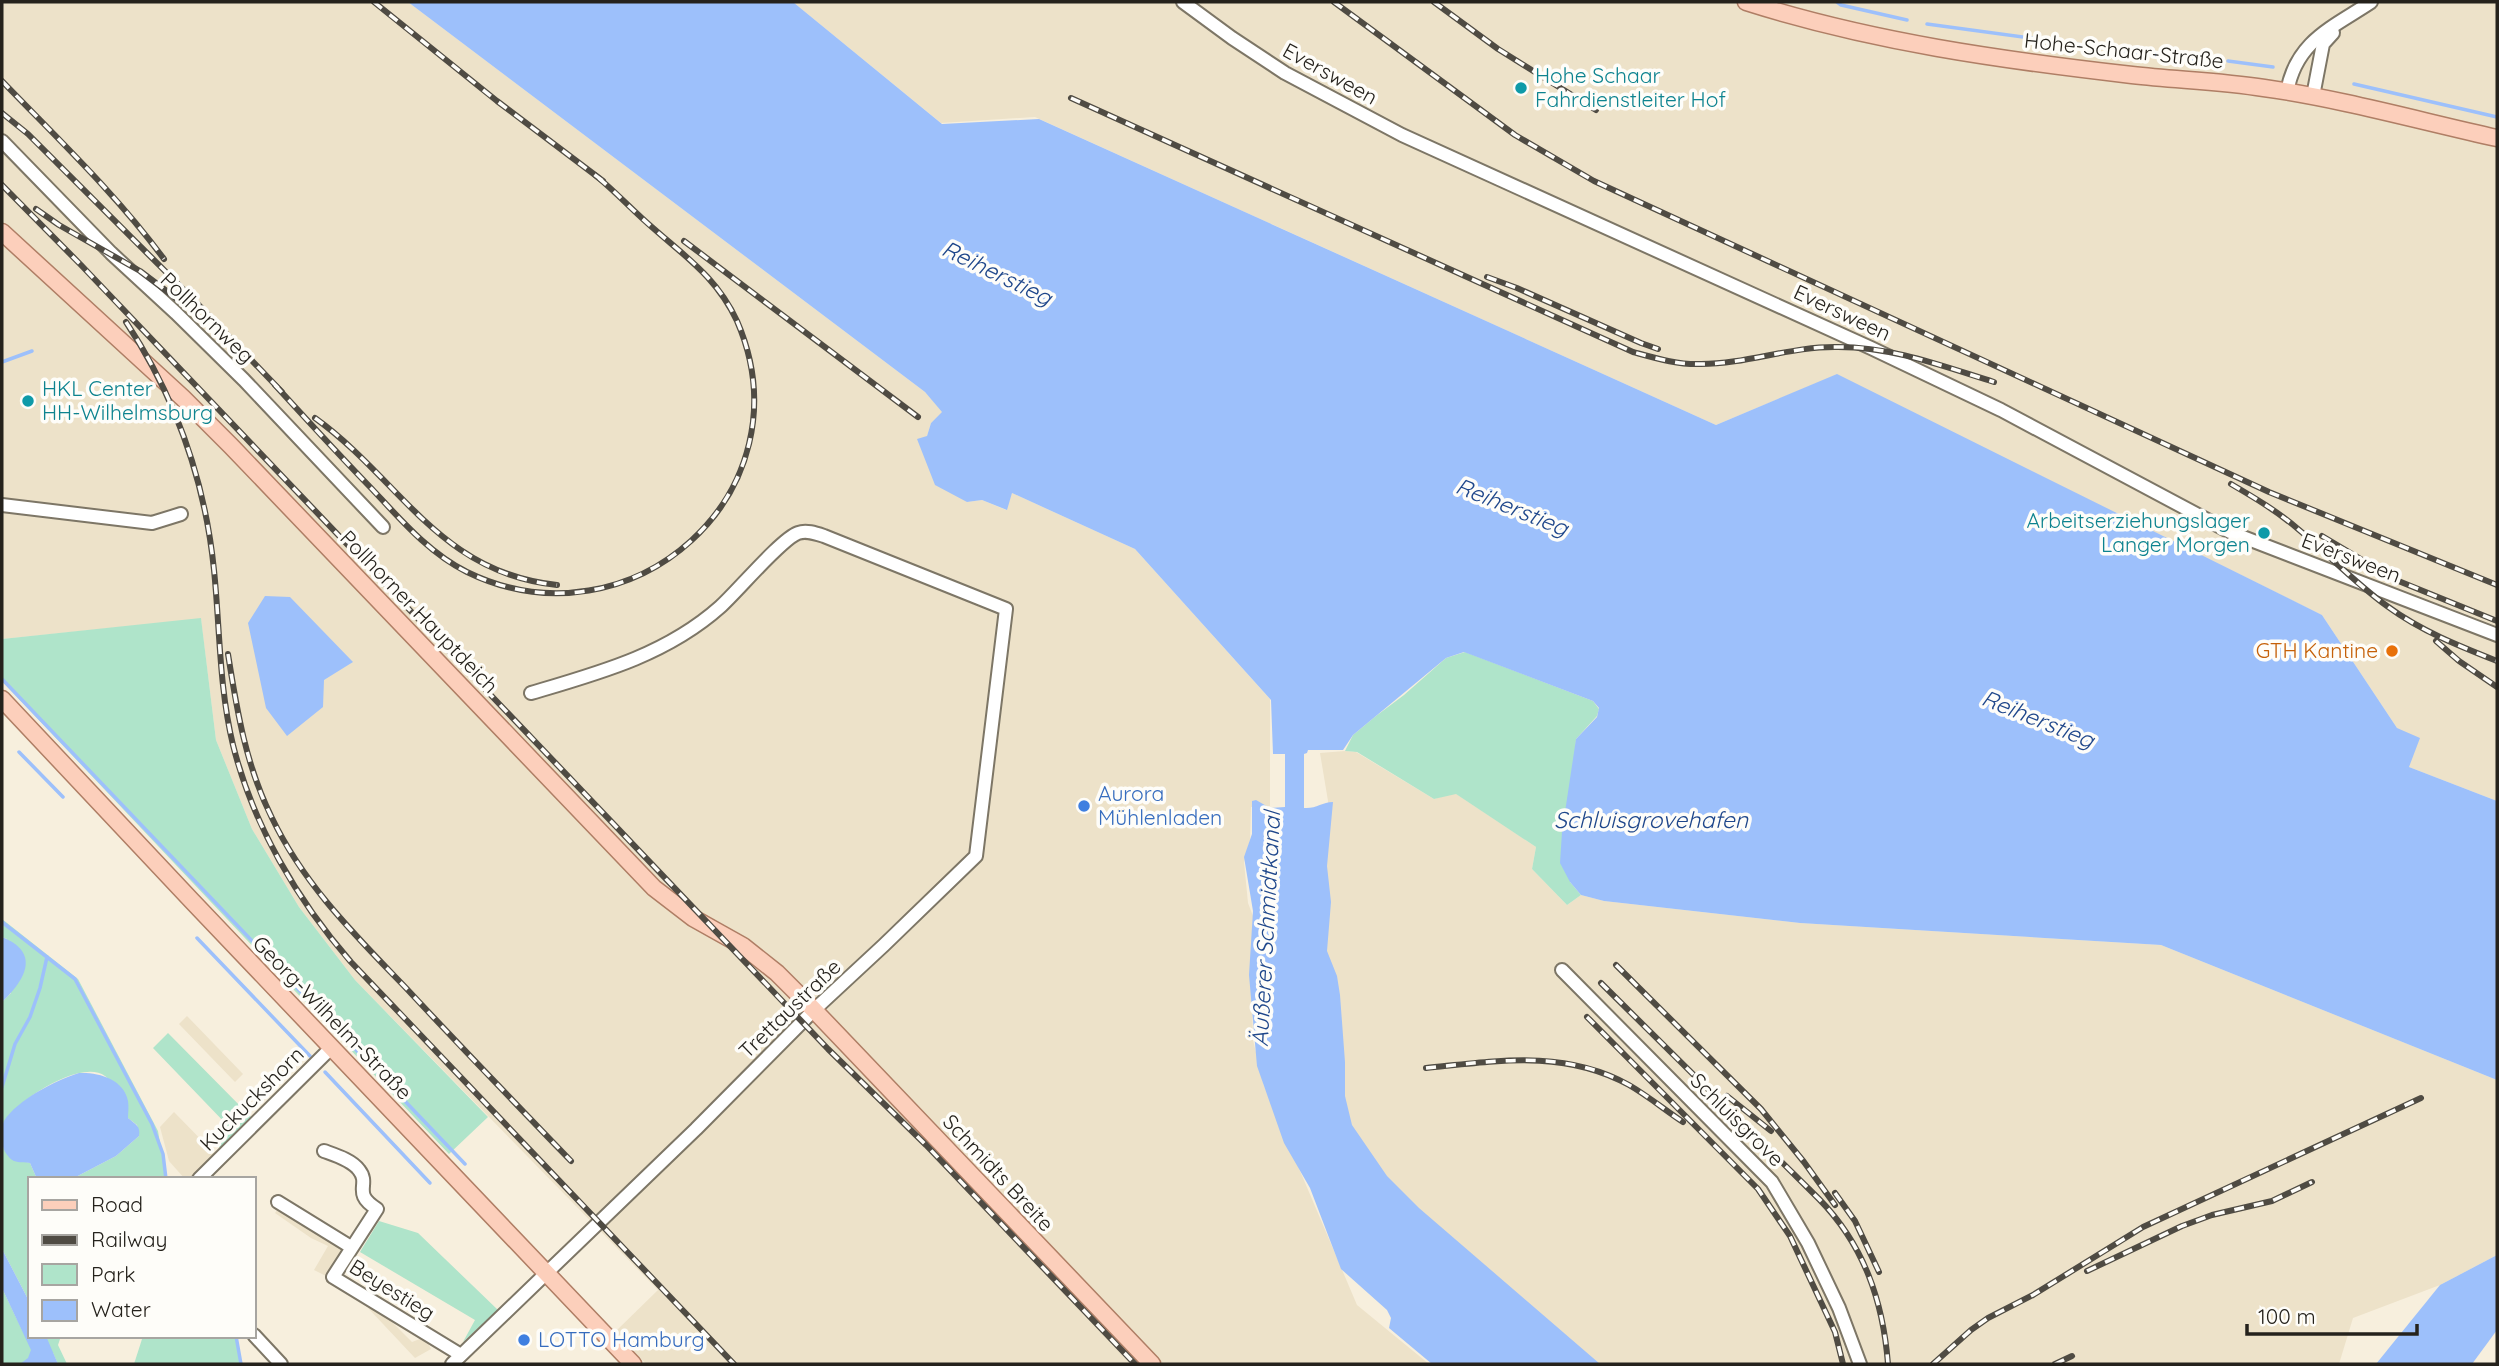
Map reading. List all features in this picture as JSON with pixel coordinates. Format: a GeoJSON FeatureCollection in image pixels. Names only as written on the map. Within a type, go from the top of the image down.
{"type":"FeatureCollection","features":[{"type":"Feature","properties":{"kind":"main road","name":"Hohe-Schaar-Straße"},"geometry":{"type":"LineString","coordinates":[[1746,2],[1856,32],[1968,55],[2218,82],[2313,96],[2497,138]]}},
{"type":"Feature","properties":{"kind":"main road","name":"Pollhorner Hauptdeich"},"geometry":{"type":"LineString","coordinates":[[2,232],[231,446],[654,888],[693,918],[743,946],[814,1010]]}},
{"type":"Feature","properties":{"kind":"main road","name":"Georg-Wilhelm-Straße"},"geometry":{"type":"LineString","coordinates":[[2,699],[634,1364]]}},
{"type":"Feature","properties":{"kind":"main road","name":"Schmidts Breite"},"geometry":{"type":"LineString","coordinates":[[814,1010],[1152,1364]]}},
{"type":"Feature","properties":{"kind":"street","name":"Eversween"},"geometry":{"type":"LineString","coordinates":[[1183,2],[1285,72],[1402,135],[2001,410],[2230,532],[2497,635]]}},
{"type":"Feature","properties":{"kind":"street"},"geometry":{"type":"LineString","coordinates":[[2287,92],[2295,64],[2306,47],[2367,5]]}},
{"type":"Feature","properties":{"kind":"street"},"geometry":{"type":"LineString","coordinates":[[2313,96],[2323,44],[2367,5]]}},
{"type":"Feature","properties":{"kind":"street","name":"Pollhornweg"},"geometry":{"type":"LineString","coordinates":[[2,141],[111,253],[247,383],[383,527]]}},
{"type":"Feature","properties":{"kind":"street"},"geometry":{"type":"LineString","coordinates":[[2,505],[152,523],[181,514]]}},
{"type":"Feature","properties":{"kind":"street","name":"Trettaustraße"},"geometry":{"type":"LineString","coordinates":[[457,1360],[696,1129],[814,1010],[976,856],[1006,609],[824,536],[801,532],[786,540],[718,608],[669,643],[622,665],[531,693]]}},
{"type":"Feature","properties":{"kind":"street","name":"Schluisgrove"},"geometry":{"type":"LineString","coordinates":[[1562,970],[1772,1182],[1808,1243],[1839,1308],[1860,1364]]}},
{"type":"Feature","properties":{"kind":"street","name":"Kuckuckshorn"},"geometry":{"type":"LineString","coordinates":[[201,1177],[332,1047]]}},
{"type":"Feature","properties":{"kind":"street","name":"Beyestieg"},"geometry":{"type":"LineString","coordinates":[[324,1151],[339,1156],[359,1170],[366,1202],[377,1209],[332,1277],[457,1360]]}},
{"type":"Feature","properties":{"kind":"street","name":"Beyestieg"},"geometry":{"type":"LineString","coordinates":[[278,1202],[351,1247]]}},
{"type":"Feature","properties":{"kind":"street"},"geometry":{"type":"LineString","coordinates":[[256,1337],[281,1364]]}},
{"type":"Feature","properties":{"kind":"shaded area"},"geometry":{"type":"Polygon","coordinates":[[[2,2],[408,2],[925,392],[943,412],[931,423],[927,436],[967,502],[982,500],[1006,510],[1012,493],[1135,549],[1270,699],[1270,806],[1251,807],[1250,840],[1244,862],[1248,903],[1253,916],[1253,1040],[1264,1086],[1357,1305],[1429,1364],[646,1364],[615,1332],[658,1290],[355,980],[299,907],[252,829],[216,740],[201,619],[2,639],[2,2]]]}},
{"type":"Feature","properties":{"kind":"shaded area"},"geometry":{"type":"Polygon","coordinates":[[[793,2],[2497,2],[2497,801],[2409,767],[2397,728],[2322,615],[1836,375],[1716,425],[1035,117],[941,123],[793,2]]]}},
{"type":"Feature","properties":{"kind":"shaded area"},"geometry":{"type":"Polygon","coordinates":[[[1356,752],[1434,799],[1455,793],[1536,847],[1532,869],[1567,905],[1581,895],[1604,901],[1800,923],[2161,945],[2497,1080],[2497,1255],[2440,1285],[2353,1318],[2339,1364],[1588,1364],[1379,1187],[1312,1041],[1328,801],[1320,753],[1356,752]]]}},
{"type":"Feature","properties":{"kind":"shaded area"},"geometry":{"type":"Polygon","coordinates":[[[187,1016],[243,1074],[235,1082],[179,1024],[187,1016]]]}},
{"type":"Feature","properties":{"kind":"shaded area"},"geometry":{"type":"Polygon","coordinates":[[[174,1112],[215,1154],[192,1177],[183,1177],[169,1161],[160,1127],[174,1112]]]}},
{"type":"Feature","properties":{"kind":"shaded area"},"geometry":{"type":"Polygon","coordinates":[[[279,1208],[344,1248],[326,1276],[314,1270],[328,1246],[311,1238],[275,1213],[279,1208]]]}},
{"type":"Feature","properties":{"kind":"shaded area"},"geometry":{"type":"Polygon","coordinates":[[[374,1304],[412,1342],[425,1337],[431,1349],[415,1358],[368,1308],[374,1304]]]}},
{"type":"Feature","properties":{"kind":"green space"},"geometry":{"type":"Polygon","coordinates":[[[201,618],[216,740],[252,829],[299,907],[355,980],[488,1117],[449,1154],[2,681],[2,639],[201,618]]]}},
{"type":"Feature","properties":{"kind":"green space"},"geometry":{"type":"Polygon","coordinates":[[[1465,652],[1593,701],[1599,709],[1597,716],[1576,739],[1570,882],[1581,895],[1567,905],[1532,869],[1536,847],[1456,794],[1434,799],[1357,752],[1345,751],[1353,735],[1446,658],[1465,652]]]}},
{"type":"Feature","properties":{"kind":"green space"},"geometry":{"type":"Polygon","coordinates":[[[2,919],[78,979],[158,1131],[166,1177],[76,1177],[116,1156],[139,1136],[137,1125],[128,1118],[127,1111],[110,1081],[94,1072],[80,1073],[48,1086],[19,1106],[2,1126],[2,1002],[11,993],[7,939],[2,937],[2,919]]]}},
{"type":"Feature","properties":{"kind":"green space"},"geometry":{"type":"Polygon","coordinates":[[[168,1033],[251,1117],[220,1148],[213,1141],[228,1126],[153,1048],[168,1033]]]}},
{"type":"Feature","properties":{"kind":"green space"},"geometry":{"type":"Polygon","coordinates":[[[2,1145],[11,1157],[30,1163],[36,1177],[28,1177],[28,1299],[2,1249],[2,1145]]]}},
{"type":"Feature","properties":{"kind":"green space"},"geometry":{"type":"Polygon","coordinates":[[[379,1221],[418,1233],[498,1310],[463,1342],[475,1320],[360,1252],[379,1221]]]}},
{"type":"Feature","properties":{"kind":"green space"},"geometry":{"type":"Polygon","coordinates":[[[2,1288],[28,1338],[60,1338],[58,1345],[67,1364],[58,1364],[53,1353],[20,1364],[2,1364],[2,1288]]]}},
{"type":"Feature","properties":{"kind":"green space"},"geometry":{"type":"Polygon","coordinates":[[[142,1338],[236,1338],[241,1364],[134,1364],[142,1338]]]}},
{"type":"Feature","properties":{"kind":"water"},"geometry":{"type":"Polygon","coordinates":[[[408,2],[793,2],[942,124],[1039,119],[1716,425],[1837,374],[2322,615],[2397,728],[2420,738],[2409,767],[2497,801],[2497,1080],[2161,945],[1800,923],[1604,901],[1581,895],[1560,863],[1562,832],[1576,739],[1597,717],[1599,708],[1593,701],[1464,652],[1446,658],[1353,735],[1343,750],[1308,750],[1304,754],[1304,808],[1333,802],[1327,866],[1331,902],[1327,951],[1337,976],[1340,995],[1345,1096],[1352,1125],[1387,1176],[1419,1208],[1600,1364],[1432,1364],[1389,1328],[1391,1318],[1387,1310],[1341,1269],[1310,1188],[1284,1143],[1257,1066],[1249,975],[1253,911],[1244,857],[1252,834],[1252,801],[1256,800],[1270,808],[1285,807],[1285,754],[1273,754],[1271,700],[1135,549],[1012,493],[1007,510],[982,500],[967,502],[935,485],[917,439],[927,436],[931,423],[942,412],[925,392],[408,2]]]}},
{"type":"Feature","properties":{"kind":"water"},"geometry":{"type":"Polygon","coordinates":[[[265,596],[290,597],[353,662],[324,680],[323,707],[287,736],[266,708],[248,623],[265,596]]]}},
{"type":"Feature","properties":{"kind":"water"},"geometry":{"type":"Polygon","coordinates":[[[2,937],[22,951],[25,968],[17,985],[2,1002],[2,937]]]}},
{"type":"Feature","properties":{"kind":"water"},"geometry":{"type":"Polygon","coordinates":[[[79,1073],[94,1074],[116,1082],[126,1093],[128,1118],[138,1127],[139,1136],[116,1156],[76,1177],[36,1177],[30,1163],[14,1161],[6,1154],[2,1141],[3,1123],[27,1098],[59,1080],[79,1073]]]}},
{"type":"Feature","properties":{"kind":"water"},"geometry":{"type":"Polygon","coordinates":[[[2,1249],[28,1299],[28,1338],[47,1338],[58,1364],[20,1364],[28,1358],[31,1350],[2,1288],[2,1249]]]}},
{"type":"Feature","properties":{"kind":"water"},"geometry":{"type":"Polygon","coordinates":[[[2497,1255],[2497,1330],[2472,1364],[2376,1364],[2440,1285],[2497,1255]]]}},
{"type":"Feature","properties":{"kind":"waterway"},"geometry":{"type":"LineString","coordinates":[[1837,2],[1907,20]]}},
{"type":"Feature","properties":{"kind":"waterway"},"geometry":{"type":"LineString","coordinates":[[1927,24],[2201,61]]}},
{"type":"Feature","properties":{"kind":"waterway"},"geometry":{"type":"LineString","coordinates":[[2228,61],[2273,67]]}},
{"type":"Feature","properties":{"kind":"waterway"},"geometry":{"type":"LineString","coordinates":[[2354,84],[2497,117]]}},
{"type":"Feature","properties":{"kind":"waterway"},"geometry":{"type":"LineString","coordinates":[[2,362],[32,351]]}},
{"type":"Feature","properties":{"kind":"waterway"},"geometry":{"type":"LineString","coordinates":[[2,679],[465,1164]]}},
{"type":"Feature","properties":{"kind":"waterway"},"geometry":{"type":"LineString","coordinates":[[19,752],[63,797]]}},
{"type":"Feature","properties":{"kind":"waterway"},"geometry":{"type":"LineString","coordinates":[[2,922],[75,979],[152,1124],[163,1154],[166,1177]]}},
{"type":"Feature","properties":{"kind":"waterway"},"geometry":{"type":"LineString","coordinates":[[197,938],[310,1056]]}},
{"type":"Feature","properties":{"kind":"waterway"},"geometry":{"type":"LineString","coordinates":[[2,1087],[15,1044],[30,1017],[47,957]]}},
{"type":"Feature","properties":{"kind":"waterway"},"geometry":{"type":"LineString","coordinates":[[325,1072],[430,1183]]}},
{"type":"Feature","properties":{"kind":"waterway"},"geometry":{"type":"LineString","coordinates":[[236,1338],[241,1364]]}},
{"type":"Feature","properties":{"kind":"railway"},"geometry":{"type":"LineString","coordinates":[[374,2],[497,101],[603,181]]}},
{"type":"Feature","properties":{"kind":"railway"},"geometry":{"type":"LineString","coordinates":[[1334,2],[1515,135],[1594,181],[2269,492],[2497,585]]}},
{"type":"Feature","properties":{"kind":"railway"},"geometry":{"type":"LineString","coordinates":[[1434,2],[1498,49],[1596,110]]}},
{"type":"Feature","properties":{"kind":"railway"},"geometry":{"type":"LineString","coordinates":[[2,81],[106,189],[164,259]]}},
{"type":"Feature","properties":{"kind":"railway"},"geometry":{"type":"LineString","coordinates":[[1071,98],[1633,352],[1658,359],[1701,364],[1821,347],[1858,348],[1917,358],[1994,382]]}},
{"type":"Feature","properties":{"kind":"railway"},"geometry":{"type":"LineString","coordinates":[[2,113],[28,134],[282,392]]}},
{"type":"Feature","properties":{"kind":"railway"},"geometry":{"type":"LineString","coordinates":[[275,385],[416,535],[467,572],[529,591],[589,591],[644,573],[691,541],[727,497],[749,444],[753,384],[737,321],[711,281],[595,175]]}},
{"type":"Feature","properties":{"kind":"railway"},"geometry":{"type":"LineString","coordinates":[[2,185],[828,1049],[926,1145],[1135,1364]]}},
{"type":"Feature","properties":{"kind":"railway"},"geometry":{"type":"LineString","coordinates":[[36,209],[140,271],[197,314]]}},
{"type":"Feature","properties":{"kind":"railway"},"geometry":{"type":"LineString","coordinates":[[684,241],[918,417]]}},
{"type":"Feature","properties":{"kind":"railway"},"geometry":{"type":"LineString","coordinates":[[1487,277],[1658,349]]}},
{"type":"Feature","properties":{"kind":"railway"},"geometry":{"type":"LineString","coordinates":[[126,322],[160,380],[195,472],[210,537],[228,723],[252,804],[279,860],[313,913],[351,962],[734,1364]]}},
{"type":"Feature","properties":{"kind":"railway"},"geometry":{"type":"LineString","coordinates":[[315,418],[345,442],[451,543],[481,562],[516,577],[557,585]]}},
{"type":"Feature","properties":{"kind":"railway"},"geometry":{"type":"LineString","coordinates":[[2231,484],[2290,522],[2364,588],[2400,615],[2440,637],[2497,661]]}},
{"type":"Feature","properties":{"kind":"railway"},"geometry":{"type":"LineString","coordinates":[[2322,536],[2396,580],[2497,621]]}},
{"type":"Feature","properties":{"kind":"railway"},"geometry":{"type":"LineString","coordinates":[[2436,641],[2459,661],[2497,687]]}},
{"type":"Feature","properties":{"kind":"railway"},"geometry":{"type":"LineString","coordinates":[[228,654],[239,717],[255,778],[272,818],[299,865],[350,929],[571,1161]]}},
{"type":"Feature","properties":{"kind":"railway"},"geometry":{"type":"LineString","coordinates":[[1616,965],[1761,1109],[1835,1205]]}},
{"type":"Feature","properties":{"kind":"railway"},"geometry":{"type":"LineString","coordinates":[[1601,983],[1835,1217],[1859,1255],[1876,1296],[1888,1364]]}},
{"type":"Feature","properties":{"kind":"railway"},"geometry":{"type":"LineString","coordinates":[[1587,1017],[1758,1189],[1790,1236],[1835,1332],[1843,1364]]}},
{"type":"Feature","properties":{"kind":"railway"},"geometry":{"type":"LineString","coordinates":[[1426,1068],[1529,1060],[1580,1066],[1629,1085],[1683,1122]]}},
{"type":"Feature","properties":{"kind":"railway"},"geometry":{"type":"LineString","coordinates":[[1727,1096],[1771,1131]]}},
{"type":"Feature","properties":{"kind":"railway"},"geometry":{"type":"LineString","coordinates":[[1933,1364],[1988,1318],[2033,1295],[2143,1227],[2421,1098]]}},
{"type":"Feature","properties":{"kind":"railway"},"geometry":{"type":"LineString","coordinates":[[2087,1271],[2182,1226],[2212,1215],[2272,1201],[2312,1182]]}},
{"type":"Feature","properties":{"kind":"railway"},"geometry":{"type":"LineString","coordinates":[[1835,1193],[1855,1221],[1879,1272]]}},
{"type":"Feature","properties":{"kind":"railway"},"geometry":{"type":"LineString","coordinates":[[2055,1364],[2072,1356]]}},
{"type":"Feature","properties":{"kind":"place","name":"Hohe Schaar Fahrdienstleiter Hof"},"geometry":{"type":"Point","coordinates":[1521,88]}},
{"type":"Feature","properties":{"kind":"place","name":"HKL Center HH-Wilhelmsburg"},"geometry":{"type":"Point","coordinates":[28,401]}},
{"type":"Feature","properties":{"kind":"place","name":"Arbeitserziehungslager Langer Morgen"},"geometry":{"type":"Point","coordinates":[2264,533]}},
{"type":"Feature","properties":{"kind":"place","name":"GTH Kantine"},"geometry":{"type":"Point","coordinates":[2392,651]}},
{"type":"Feature","properties":{"kind":"place","name":"Aurora Mühlenladen"},"geometry":{"type":"Point","coordinates":[1084,806]}},
{"type":"Feature","properties":{"kind":"place","name":"LOTTO Hamburg"},"geometry":{"type":"Point","coordinates":[524,1340]}},
{"type":"Feature","properties":{"kind":"water label","name":"Reiherstieg"},"geometry":{"type":"Point","coordinates":[997,273]}},
{"type":"Feature","properties":{"kind":"water label","name":"Reiherstieg"},"geometry":{"type":"Point","coordinates":[1512,507]}},
{"type":"Feature","properties":{"kind":"water label","name":"Reiherstieg"},"geometry":{"type":"Point","coordinates":[2038,719]}},
{"type":"Feature","properties":{"kind":"water label","name":"Schluisgrovehafen"},"geometry":{"type":"Point","coordinates":[1651,820]}},
{"type":"Feature","properties":{"kind":"water label","name":"Äußerer Schmidtkanal"},"geometry":{"type":"Point","coordinates":[1266,929]}}]}
